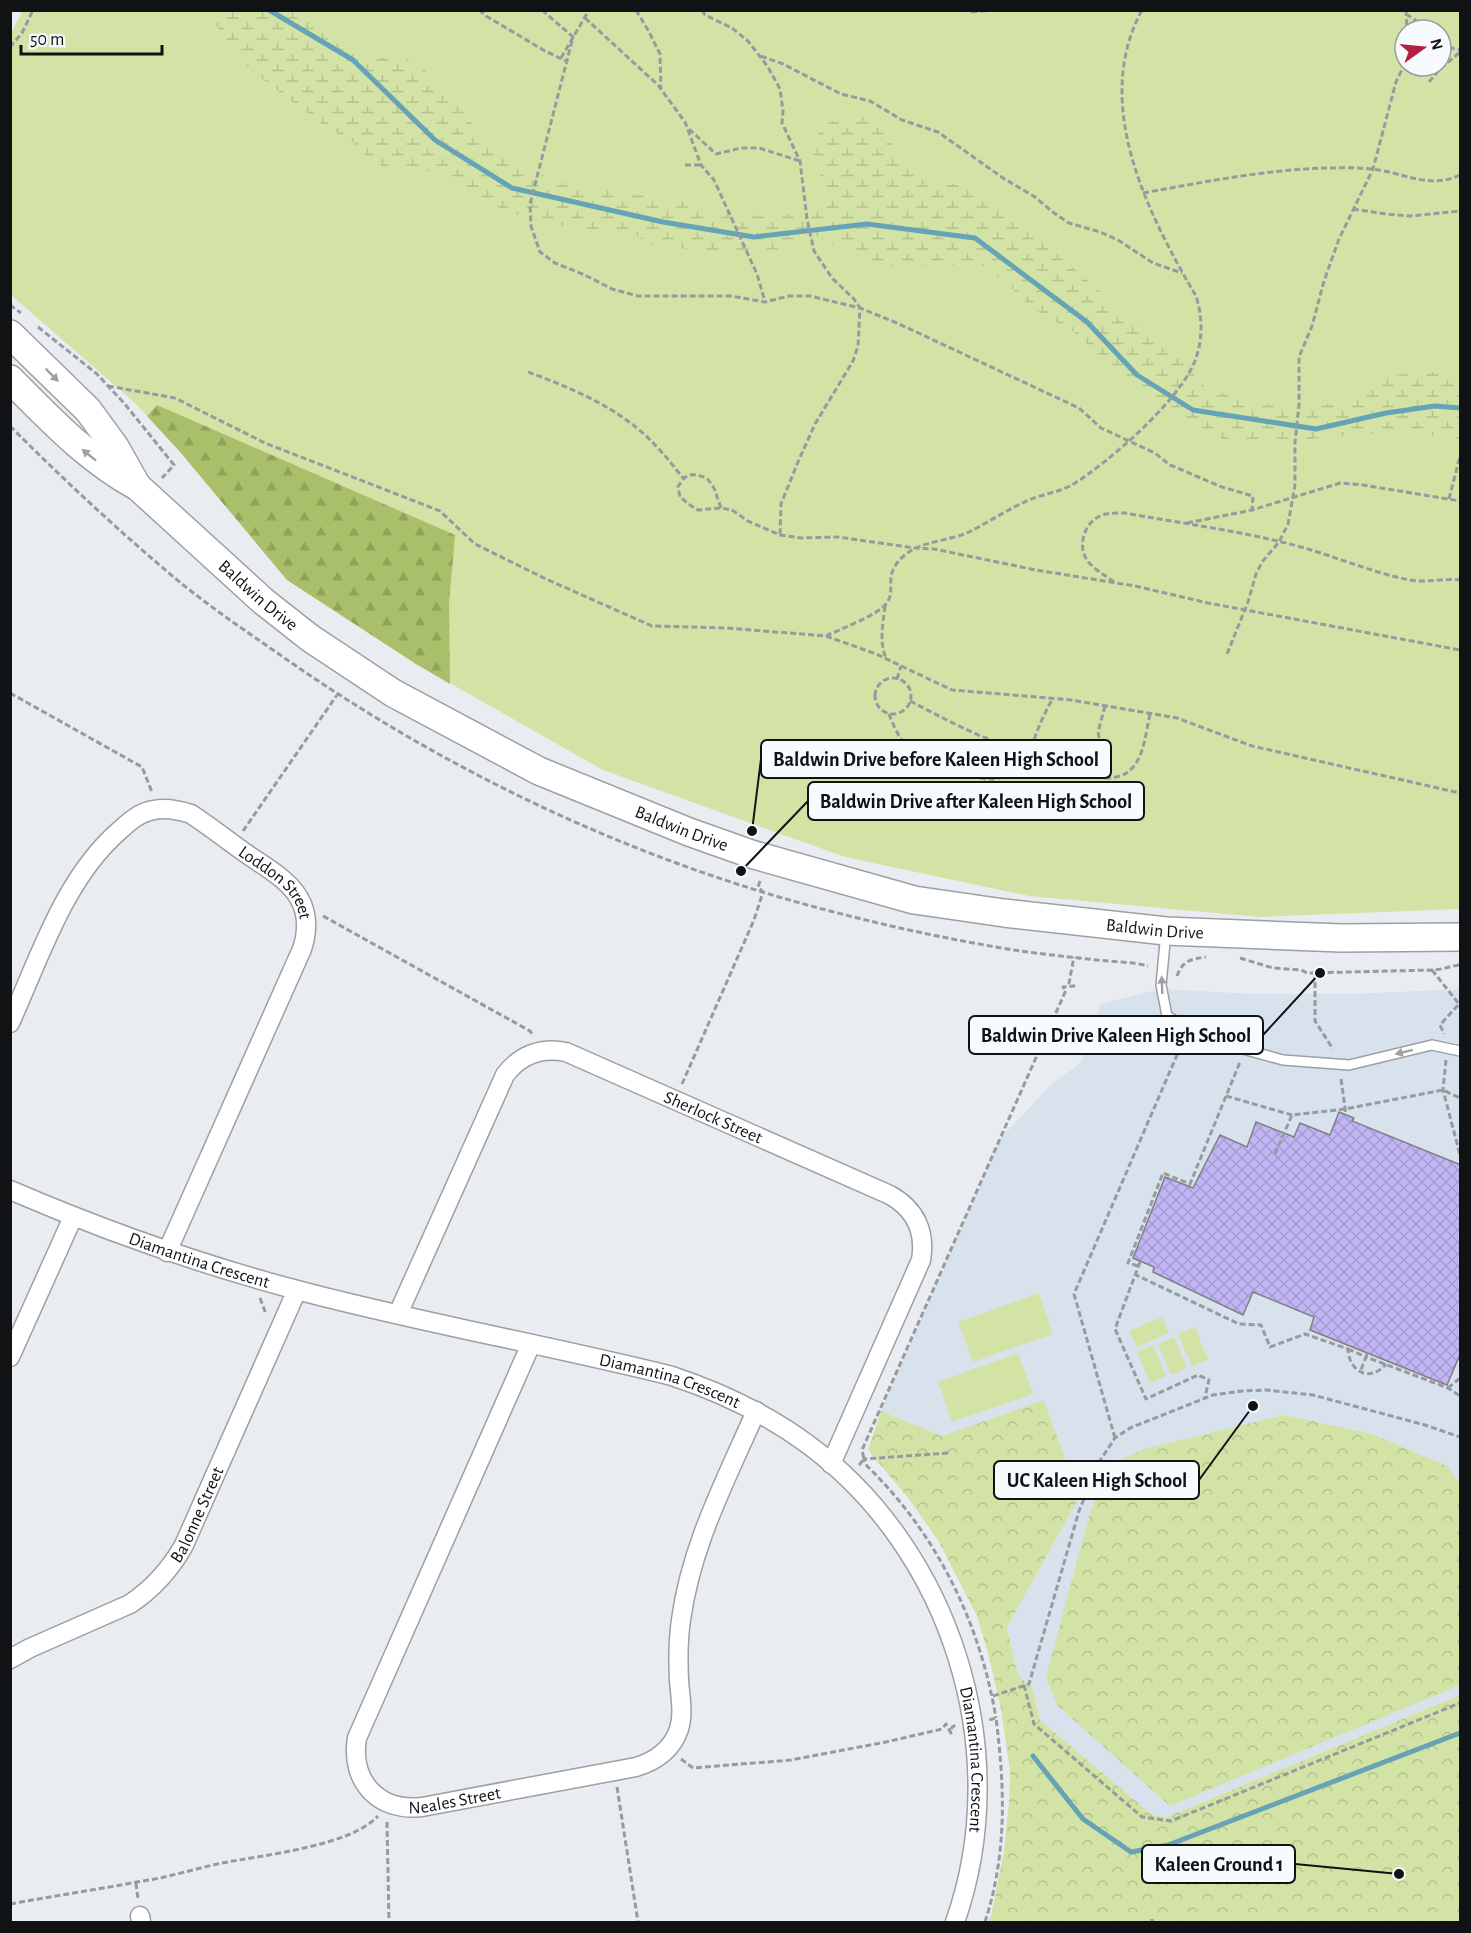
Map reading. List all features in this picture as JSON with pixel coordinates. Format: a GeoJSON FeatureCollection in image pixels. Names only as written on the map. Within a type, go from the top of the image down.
{"type":"FeatureCollection","features":[{"type":"Feature","properties":{"kind":"main road","name":"Baldwin Drive"},"geometry":{"type":"LineString","coordinates":[[10,334],[88,410],[115,447],[138,487]]}},
{"type":"Feature","properties":{"kind":"main road","name":"Baldwin Drive"},"geometry":{"type":"LineString","coordinates":[[10,379],[83,451],[138,487],[262,601],[310,638],[393,693],[538,771],[689,832],[766,859],[914,900],[1015,915],[1166,931],[1341,938],[1461,937]]}},
{"type":"Feature","properties":{"kind":"street","name":"Loddon Street"},"geometry":{"type":"LineString","coordinates":[[149,811],[164,809],[182,811],[198,819],[290,887],[301,903],[306,930],[302,949],[167,1252]]}},
{"type":"Feature","properties":{"kind":"street"},"geometry":{"type":"LineString","coordinates":[[10,1023],[58,916],[81,874],[112,837],[137,816],[149,811]]}},
{"type":"Feature","properties":{"kind":"street","name":"Sherlock Street"},"geometry":{"type":"LineString","coordinates":[[540,1051],[558,1050],[575,1055],[890,1195],[906,1206],[917,1221],[921,1231],[923,1250],[918,1269],[831,1464]]}},
{"type":"Feature","properties":{"kind":"street"},"geometry":{"type":"LineString","coordinates":[[398,1314],[500,1083],[516,1062],[540,1051]]}},
{"type":"Feature","properties":{"kind":"street","name":"Diamantina Crescent"},"geometry":{"type":"LineString","coordinates":[[10,1190],[73,1217],[167,1252],[297,1290],[672,1376],[756,1411],[800,1439],[847,1478],[894,1532],[927,1584],[952,1640],[964,1679],[966,1728],[977,1760],[976,1822],[967,1883],[955,1923]]}},
{"type":"Feature","properties":{"kind":"street"},"geometry":{"type":"LineString","coordinates":[[10,1357],[73,1217]]}},
{"type":"Feature","properties":{"kind":"street","name":"Balonne Street"},"geometry":{"type":"LineString","coordinates":[[10,1659],[130,1604],[144,1595],[167,1572],[184,1545],[297,1290]]}},
{"type":"Feature","properties":{"kind":"street","name":"Neales Street"},"geometry":{"type":"LineString","coordinates":[[531,1344],[357,1738],[355,1757],[360,1775],[370,1791],[389,1803],[403,1808],[422,1807],[645,1764],[654,1760],[668,1748]]}},
{"type":"Feature","properties":{"kind":"street"},"geometry":{"type":"LineString","coordinates":[[668,1748],[678,1732],[682,1713],[678,1651],[681,1615],[690,1572],[707,1522],[756,1411]]}},
{"type":"Feature","properties":{"kind":"lane"},"geometry":{"type":"LineString","coordinates":[[1166,931],[1161,985],[1167,1016],[1207,1039],[1282,1060],[1349,1065],[1432,1044],[1461,1051]]}},
{"type":"Feature","properties":{"kind":"path"},"geometry":{"type":"LineString","coordinates":[[10,46],[22,33],[33,10]]}},
{"type":"Feature","properties":{"kind":"path"},"geometry":{"type":"LineString","coordinates":[[479,10],[568,62]]}},
{"type":"Feature","properties":{"kind":"path"},"geometry":{"type":"LineString","coordinates":[[542,10],[573,38]]}},
{"type":"Feature","properties":{"kind":"path"},"geometry":{"type":"LineString","coordinates":[[561,59],[589,10]]}},
{"type":"Feature","properties":{"kind":"path"},"geometry":{"type":"LineString","coordinates":[[636,10],[660,54],[662,90]]}},
{"type":"Feature","properties":{"kind":"path"},"geometry":{"type":"LineString","coordinates":[[702,10],[705,15],[732,28],[748,42],[768,67],[780,89],[782,123],[800,161],[807,219],[814,251],[832,278],[860,308],[858,346],[854,361],[815,424],[798,462],[781,504],[780,535]]}},
{"type":"Feature","properties":{"kind":"path"},"geometry":{"type":"LineString","coordinates":[[971,12],[997,10]]}},
{"type":"Feature","properties":{"kind":"path"},"geometry":{"type":"LineString","coordinates":[[887,660],[883,652],[885,606],[891,595],[891,578],[896,565],[904,555],[915,548],[967,533],[1032,499],[1071,485],[1138,434],[1180,386],[1194,363],[1202,333],[1200,308],[1196,296],[1158,229],[1143,192],[1128,144],[1122,76],[1130,43],[1142,10]]}},
{"type":"Feature","properties":{"kind":"path"},"geometry":{"type":"LineString","coordinates":[[585,18],[662,90],[685,122],[701,165],[714,180],[757,274],[765,302]]}},
{"type":"Feature","properties":{"kind":"path"},"geometry":{"type":"LineString","coordinates":[[573,38],[530,204],[531,226],[540,252],[555,263],[612,289],[638,296],[731,296],[765,302],[789,296],[810,296],[860,308],[1079,408],[1101,428],[1155,453],[1170,465],[1222,487],[1253,496],[1252,510]]}},
{"type":"Feature","properties":{"kind":"path"},"geometry":{"type":"LineString","coordinates":[[1429,82],[1461,51]]}},
{"type":"Feature","properties":{"kind":"path"},"geometry":{"type":"LineString","coordinates":[[759,56],[783,64],[841,94],[870,101],[902,120],[938,132],[1003,178],[1035,197],[1069,223],[1100,232],[1118,240],[1153,263],[1182,273]]}},
{"type":"Feature","properties":{"kind":"path"},"geometry":{"type":"LineString","coordinates":[[1227,654],[1256,574],[1262,562],[1279,542],[1288,524],[1295,485],[1299,357],[1312,326],[1335,250],[1373,169],[1398,78]]}},
{"type":"Feature","properties":{"kind":"path"},"geometry":{"type":"LineString","coordinates":[[687,128],[716,154],[741,148],[759,148],[800,161]]}},
{"type":"Feature","properties":{"kind":"path"},"geometry":{"type":"LineString","coordinates":[[685,165],[701,165]]}},
{"type":"Feature","properties":{"kind":"path"},"geometry":{"type":"LineString","coordinates":[[1143,192],[1256,173],[1309,169],[1373,169],[1428,181],[1448,181],[1461,175]]}},
{"type":"Feature","properties":{"kind":"path"},"geometry":{"type":"LineString","coordinates":[[1353,209],[1411,216],[1461,211]]}},
{"type":"Feature","properties":{"kind":"path"},"geometry":{"type":"LineString","coordinates":[[528,372],[607,407],[655,445],[682,478]]}},
{"type":"Feature","properties":{"kind":"path"},"geometry":{"type":"LineString","coordinates":[[108,386],[175,398],[265,443],[440,511],[475,544],[546,579],[652,626],[728,628],[826,636],[887,660],[952,690],[1053,698],[1177,718],[1252,746],[1461,793]]}},
{"type":"Feature","properties":{"kind":"path"},"geometry":{"type":"LineString","coordinates":[[10,426],[96,509],[183,584],[228,619],[337,695],[430,750],[553,812],[640,849],[763,892],[831,911],[946,938],[1014,950],[1147,965],[1153,977],[1176,977],[1184,962],[1213,957]]}},
{"type":"Feature","properties":{"kind":"path"},"geometry":{"type":"LineString","coordinates":[[1449,499],[1461,456]]}},
{"type":"Feature","properties":{"kind":"path"},"geometry":{"type":"LineString","coordinates":[[721,508],[714,488],[707,478],[691,474],[682,478],[678,487],[680,497],[698,510],[721,508],[732,510],[748,521],[780,535],[801,538],[838,537],[933,549],[1461,650]]}},
{"type":"Feature","properties":{"kind":"path"},"geometry":{"type":"LineString","coordinates":[[1185,524],[1252,510],[1340,483],[1461,501]]}},
{"type":"Feature","properties":{"kind":"path"},"geometry":{"type":"LineString","coordinates":[[1115,583],[1092,566],[1086,558],[1082,549],[1082,538],[1092,522],[1099,517],[1125,513],[1279,542],[1413,580],[1426,582],[1461,580]]}},
{"type":"Feature","properties":{"kind":"path"},"geometry":{"type":"LineString","coordinates":[[826,636],[885,606]]}},
{"type":"Feature","properties":{"kind":"path"},"geometry":{"type":"LineString","coordinates":[[897,679],[901,666]]}},
{"type":"Feature","properties":{"kind":"path"},"geometry":{"type":"LineString","coordinates":[[889,714],[900,713],[910,700],[910,689],[897,679],[885,680],[876,689],[875,695],[878,707],[889,714],[901,740],[911,749],[935,761],[965,774],[986,779],[1010,778],[1035,772],[1107,778],[1129,773],[1136,767],[1141,755],[1150,714]]}},
{"type":"Feature","properties":{"kind":"path"},"geometry":{"type":"LineString","coordinates":[[10,693],[141,767],[153,795],[149,811]]}},
{"type":"Feature","properties":{"kind":"path"},"geometry":{"type":"LineString","coordinates":[[233,844],[337,695]]}},
{"type":"Feature","properties":{"kind":"path"},"geometry":{"type":"LineString","coordinates":[[1025,774],[1029,752],[1040,721],[1053,698]]}},
{"type":"Feature","properties":{"kind":"path"},"geometry":{"type":"LineString","coordinates":[[910,700],[980,737],[1006,747],[1029,752]]}},
{"type":"Feature","properties":{"kind":"path"},"geometry":{"type":"LineString","coordinates":[[1105,706],[1098,732],[1107,778]]}},
{"type":"Feature","properties":{"kind":"path"},"geometry":{"type":"LineString","coordinates":[[763,892],[758,887],[766,859]]}},
{"type":"Feature","properties":{"kind":"path"},"geometry":{"type":"LineString","coordinates":[[675,1099],[754,920],[763,892]]}},
{"type":"Feature","properties":{"kind":"path"},"geometry":{"type":"LineString","coordinates":[[304,912],[317,913],[530,1031],[539,1040],[540,1051]]}},
{"type":"Feature","properties":{"kind":"path"},"geometry":{"type":"LineString","coordinates":[[864,1460],[862,1450],[1066,990],[1064,987],[1074,986],[1069,983],[1074,957]]}},
{"type":"Feature","properties":{"kind":"path"},"geometry":{"type":"LineString","coordinates":[[1231,958],[1241,958],[1273,968],[1301,970],[1307,973],[1440,970],[1445,966],[1461,965]]}},
{"type":"Feature","properties":{"kind":"path"},"geometry":{"type":"LineString","coordinates":[[1432,970],[1459,1004],[1440,1025],[1447,1040]]}},
{"type":"Feature","properties":{"kind":"path"},"geometry":{"type":"LineString","coordinates":[[1315,973],[1315,1021],[1337,1055],[1346,1115]]}},
{"type":"Feature","properties":{"kind":"path"},"geometry":{"type":"LineString","coordinates":[[1115,1438],[1074,1294],[1188,1028]]}},
{"type":"Feature","properties":{"kind":"path"},"geometry":{"type":"LineString","coordinates":[[1138,1266],[1128,1263],[1163,1173],[1190,1184],[1245,1049]]}},
{"type":"Feature","properties":{"kind":"path"},"geometry":{"type":"LineString","coordinates":[[1446,1059],[1443,1090],[1461,1155]]}},
{"type":"Feature","properties":{"kind":"path"},"geometry":{"type":"LineString","coordinates":[[1226,1096],[1292,1115],[1345,1109],[1443,1090],[1461,1098]]}},
{"type":"Feature","properties":{"kind":"path"},"geometry":{"type":"LineString","coordinates":[[1275,1154],[1292,1115]]}},
{"type":"Feature","properties":{"kind":"path"},"geometry":{"type":"LineString","coordinates":[[1140,1262],[1115,1329],[1146,1399],[1198,1375],[1209,1380],[1204,1398]]}},
{"type":"Feature","properties":{"kind":"path"},"geometry":{"type":"LineString","coordinates":[[1134,1274],[1239,1324],[1261,1325],[1270,1347],[1305,1334],[1367,1355],[1448,1388],[1461,1396]]}},
{"type":"Feature","properties":{"kind":"path"},"geometry":{"type":"LineString","coordinates":[[260,1297],[269,1321],[281,1325]]}},
{"type":"Feature","properties":{"kind":"path"},"geometry":{"type":"LineString","coordinates":[[1348,1349],[1351,1363],[1360,1372],[1373,1373],[1382,1370],[1386,1364]]}},
{"type":"Feature","properties":{"kind":"path"},"geometry":{"type":"LineString","coordinates":[[1360,1372],[1367,1355]]}},
{"type":"Feature","properties":{"kind":"path"},"geometry":{"type":"LineString","coordinates":[[1448,1388],[1461,1378]]}},
{"type":"Feature","properties":{"kind":"path"},"geometry":{"type":"LineString","coordinates":[[993,1696],[1029,1684],[1079,1511],[1100,1462],[1115,1438],[1130,1428],[1213,1395],[1266,1390],[1313,1395],[1461,1437]]}},
{"type":"Feature","properties":{"kind":"path"},"geometry":{"type":"LineString","coordinates":[[847,1478],[864,1460],[948,1453]]}},
{"type":"Feature","properties":{"kind":"path"},"geometry":{"type":"LineString","coordinates":[[1024,1685],[1034,1724],[1142,1817],[1171,1821],[1461,1703]]}},
{"type":"Feature","properties":{"kind":"path"},"geometry":{"type":"LineString","coordinates":[[668,1748],[693,1768],[790,1760],[942,1729],[946,1724],[951,1733],[952,1727],[959,1724],[966,1728],[996,1718],[1003,1769],[1003,1835],[985,1923]]}},
{"type":"Feature","properties":{"kind":"path"},"geometry":{"type":"LineString","coordinates":[[614,1771],[638,1923]]}},
{"type":"Feature","properties":{"kind":"path"},"geometry":{"type":"LineString","coordinates":[[10,1904],[160,1878],[192,1869],[329,1842],[354,1833],[370,1824],[389,1803]]}},
{"type":"Feature","properties":{"kind":"path"},"geometry":{"type":"LineString","coordinates":[[389,1803],[387,1822],[389,1923]]}},
{"type":"Feature","properties":{"kind":"shaded area"},"geometry":{"type":"Polygon","coordinates":[[[1161,989],[1257,994],[1353,994],[1460,989],[1460,1695],[1167,1817],[1152,1815],[1040,1720],[1032,1687],[1018,1677],[1007,1627],[1079,1498],[881,1411],[1001,1138],[1049,1087],[1081,1062],[1100,1004],[1161,989]]]}},
{"type":"Feature","properties":{"kind":"green space"},"geometry":{"type":"Polygon","coordinates":[[[22,11],[1460,11],[1460,909],[1259,917],[1029,896],[845,857],[603,770],[416,664],[287,580],[181,453],[134,402],[11,295],[10,36],[22,11]]]}},
{"type":"Feature","properties":{"kind":"green space"},"geometry":{"type":"Polygon","coordinates":[[[207,11],[312,11],[324,29],[371,57],[403,57],[423,68],[450,94],[487,144],[526,168],[572,187],[676,200],[743,216],[804,213],[824,209],[827,198],[811,148],[816,137],[825,126],[837,119],[872,116],[905,162],[924,179],[955,184],[1010,213],[1110,300],[1150,328],[1207,389],[1288,409],[1329,404],[1355,397],[1391,377],[1425,369],[1454,381],[1460,387],[1460,439],[1401,431],[1264,443],[1224,440],[1136,389],[1075,333],[1034,309],[1001,279],[981,265],[888,265],[850,254],[818,236],[787,249],[717,252],[653,245],[628,231],[573,228],[514,214],[483,201],[460,184],[439,173],[385,167],[369,160],[358,146],[325,126],[238,58],[207,11]]]}},
{"type":"Feature","properties":{"kind":"green space"},"geometry":{"type":"Polygon","coordinates":[[[157,405],[455,535],[449,603],[450,684],[287,580],[181,453],[147,416],[157,405]]]}},
{"type":"Feature","properties":{"kind":"green space"},"geometry":{"type":"Polygon","coordinates":[[[1039,1293],[1053,1334],[973,1362],[958,1322],[1039,1293]]]}},
{"type":"Feature","properties":{"kind":"green space"},"geometry":{"type":"Polygon","coordinates":[[[1162,1317],[1169,1333],[1137,1347],[1129,1331],[1162,1317]]]}},
{"type":"Feature","properties":{"kind":"green space"},"geometry":{"type":"Polygon","coordinates":[[[1195,1327],[1208,1360],[1192,1366],[1178,1334],[1195,1327]]]}},
{"type":"Feature","properties":{"kind":"green space"},"geometry":{"type":"Polygon","coordinates":[[[1174,1337],[1187,1368],[1171,1375],[1158,1344],[1174,1337]]]}},
{"type":"Feature","properties":{"kind":"green space"},"geometry":{"type":"Polygon","coordinates":[[[1153,1345],[1166,1376],[1150,1383],[1137,1352],[1153,1345]]]}},
{"type":"Feature","properties":{"kind":"green space"},"geometry":{"type":"Polygon","coordinates":[[[1018,1353],[1033,1394],[952,1422],[938,1382],[1018,1353]]]}},
{"type":"Feature","properties":{"kind":"green space"},"geometry":{"type":"Polygon","coordinates":[[[1044,1400],[1079,1498],[1007,1627],[1018,1676],[1032,1687],[1040,1720],[1152,1815],[1167,1817],[1460,1695],[1460,1922],[988,1922],[1004,1851],[1010,1771],[1001,1709],[988,1653],[977,1616],[939,1542],[909,1499],[868,1450],[881,1411],[942,1436],[1044,1400]]]}},
{"type":"Feature","properties":{"kind":"green space"},"geometry":{"type":"Polygon","coordinates":[[[1283,1415],[1372,1434],[1447,1466],[1460,1484],[1460,1685],[1170,1806],[1057,1705],[1046,1677],[1089,1516],[1108,1466],[1144,1449],[1283,1415]]]}},
{"type":"Feature","properties":{"kind":"building"},"geometry":{"type":"Polygon","coordinates":[[[1339,1112],[1354,1118],[1352,1121],[1461,1165],[1461,1352],[1447,1385],[1310,1330],[1314,1317],[1253,1292],[1243,1315],[1153,1272],[1154,1267],[1133,1258],[1165,1177],[1193,1188],[1220,1135],[1247,1147],[1256,1122],[1294,1137],[1300,1123],[1330,1135],[1339,1112]]]}},
{"type":"Feature","properties":{"kind":"waterway"},"geometry":{"type":"LineString","coordinates":[[269,10],[353,60],[435,140],[512,188],[663,222],[754,237],[867,224],[975,238],[1087,322],[1137,375],[1193,410],[1316,429],[1386,413],[1435,406],[1460,408]]}},
{"type":"Feature","properties":{"kind":"waterway"},"geometry":{"type":"LineString","coordinates":[[1033,1756],[1083,1819],[1131,1852],[1168,1845],[1460,1733]]}},
{"type":"Feature","properties":{"kind":"place","name":"Baldwin Drive before Kaleen High School"},"geometry":{"type":"Point","coordinates":[752,831]}},
{"type":"Feature","properties":{"kind":"place","name":"Baldwin Drive after Kaleen High School"},"geometry":{"type":"Point","coordinates":[741,871]}},
{"type":"Feature","properties":{"kind":"place","name":"Baldwin Drive Kaleen High School"},"geometry":{"type":"Point","coordinates":[1320,973]}},
{"type":"Feature","properties":{"kind":"place","name":"UC Kaleen High School"},"geometry":{"type":"Point","coordinates":[1253,1406]}},
{"type":"Feature","properties":{"kind":"place","name":"Kaleen Ground 1"},"geometry":{"type":"Point","coordinates":[1399,1874]}}]}
